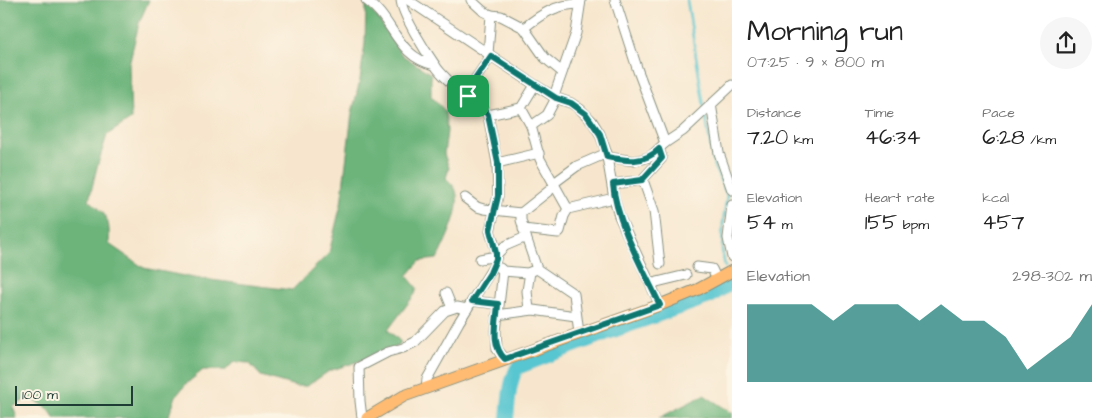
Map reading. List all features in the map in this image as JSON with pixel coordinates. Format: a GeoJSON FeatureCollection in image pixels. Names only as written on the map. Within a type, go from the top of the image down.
{"type":"FeatureCollection","features":[{"type":"Feature","properties":{"kind":"main road"},"geometry":{"type":"LineString","coordinates":[[367,418],[404,396],[660,305],[699,289],[732,271]]}},
{"type":"Feature","properties":{"kind":"street"},"geometry":{"type":"LineString","coordinates":[[366,0],[379,10],[406,50],[425,63],[435,65]]}},
{"type":"Feature","properties":{"kind":"street"},"geometry":{"type":"LineString","coordinates":[[402,0],[402,5],[413,28],[435,65],[449,81],[484,109],[488,115],[498,163],[498,196],[490,230],[496,258],[503,271],[497,315],[497,349],[505,359]]}},
{"type":"Feature","properties":{"kind":"street"},"geometry":{"type":"LineString","coordinates":[[408,0],[489,55],[555,97],[571,103],[586,114],[600,134],[607,155],[619,216],[660,305]]}},
{"type":"Feature","properties":{"kind":"street"},"geometry":{"type":"LineString","coordinates":[[471,0],[483,11],[491,15],[501,16],[524,28],[545,58],[562,72]]}},
{"type":"Feature","properties":{"kind":"street"},"geometry":{"type":"LineString","coordinates":[[613,184],[642,180],[662,158],[662,146],[615,0]]}},
{"type":"Feature","properties":{"kind":"street"},"geometry":{"type":"LineString","coordinates":[[524,28],[549,11],[580,2],[576,33],[555,97],[547,115],[531,126]]}},
{"type":"Feature","properties":{"kind":"street"},"geometry":{"type":"LineString","coordinates":[[465,94],[489,55],[491,15]]}},
{"type":"Feature","properties":{"kind":"street"},"geometry":{"type":"LineString","coordinates":[[488,115],[521,108],[536,85]]}},
{"type":"Feature","properties":{"kind":"street"},"geometry":{"type":"LineString","coordinates":[[465,198],[477,207],[521,213],[577,166],[607,155],[629,161],[650,157],[732,85]]}},
{"type":"Feature","properties":{"kind":"street"},"geometry":{"type":"LineString","coordinates":[[711,104],[719,153],[732,190]]}},
{"type":"Feature","properties":{"kind":"street"},"geometry":{"type":"LineString","coordinates":[[521,108],[531,126],[540,158],[568,209]]}},
{"type":"Feature","properties":{"kind":"street"},"geometry":{"type":"LineString","coordinates":[[498,163],[539,153]]}},
{"type":"Feature","properties":{"kind":"street"},"geometry":{"type":"LineString","coordinates":[[642,180],[646,186],[654,211],[660,264]]}},
{"type":"Feature","properties":{"kind":"street"},"geometry":{"type":"LineString","coordinates":[[426,388],[427,379],[490,273],[496,258],[506,246],[524,233],[558,233],[568,209],[614,198]]}},
{"type":"Feature","properties":{"kind":"street"},"geometry":{"type":"LineString","coordinates":[[732,205],[728,238],[732,257]]}},
{"type":"Feature","properties":{"kind":"street"},"geometry":{"type":"LineString","coordinates":[[521,213],[533,270],[527,291],[529,310]]}},
{"type":"Feature","properties":{"kind":"street"},"geometry":{"type":"LineString","coordinates":[[480,259],[496,258]]}},
{"type":"Feature","properties":{"kind":"street"},"geometry":{"type":"LineString","coordinates":[[697,267],[712,269],[717,280]]}},
{"type":"Feature","properties":{"kind":"street"},"geometry":{"type":"LineString","coordinates":[[503,271],[533,270],[574,294],[579,333]]}},
{"type":"Feature","properties":{"kind":"street"},"geometry":{"type":"LineString","coordinates":[[651,285],[686,275]]}},
{"type":"Feature","properties":{"kind":"street"},"geometry":{"type":"LineString","coordinates":[[446,293],[452,308]]}},
{"type":"Feature","properties":{"kind":"street"},"geometry":{"type":"LineString","coordinates":[[472,301],[498,304]]}},
{"type":"Feature","properties":{"kind":"street"},"geometry":{"type":"LineString","coordinates":[[362,418],[359,367],[388,352],[416,342],[438,317],[452,308],[456,307],[467,310]]}},
{"type":"Feature","properties":{"kind":"street"},"geometry":{"type":"LineString","coordinates":[[497,315],[529,310],[576,316]]}},
{"type":"Feature","properties":{"kind":"green space"},"geometry":{"type":"Polygon","coordinates":[[[0,0],[149,0],[139,23],[129,64],[131,119],[107,135],[89,200],[107,219],[109,244],[144,268],[194,278],[292,290],[329,253],[341,204],[352,113],[360,80],[365,43],[366,5],[377,17],[402,55],[431,74],[431,96],[445,111],[447,131],[444,154],[449,168],[446,178],[455,189],[457,199],[452,226],[437,259],[420,261],[407,276],[417,288],[415,294],[388,330],[401,342],[398,346],[381,354],[329,371],[307,386],[295,386],[261,376],[249,363],[234,362],[226,370],[203,370],[186,384],[176,396],[168,418],[54,418],[47,408],[28,398],[13,407],[17,418],[0,418],[0,0]]]}},
{"type":"Feature","properties":{"kind":"green space"},"geometry":{"type":"Polygon","coordinates":[[[704,395],[732,413],[732,418],[659,418],[704,395]]]}},
{"type":"Feature","properties":{"kind":"waterway"},"geometry":{"type":"LineString","coordinates":[[687,0],[704,107]]}},
{"type":"Feature","properties":{"kind":"waterway"},"geometry":{"type":"LineString","coordinates":[[705,113],[714,167],[727,195],[722,250],[725,267]]}},
{"type":"Feature","properties":{"kind":"waterway"},"geometry":{"type":"LineString","coordinates":[[507,418],[511,386],[517,368],[605,334],[710,297],[725,287],[725,283]]}},
{"type":"Feature","properties":{"kind":"route"},"geometry":{"type":"LineString","coordinates":[[491,56],[556,98],[571,103],[586,114],[600,134],[607,157],[629,161],[640,160],[650,157],[659,149],[662,158],[642,180],[613,184],[614,198],[619,216],[660,305],[505,359],[500,354],[496,341],[498,304],[472,301],[490,273],[496,259],[490,230],[498,196],[498,163],[488,115],[484,109],[468,96],[465,94],[491,56]]}}]}
